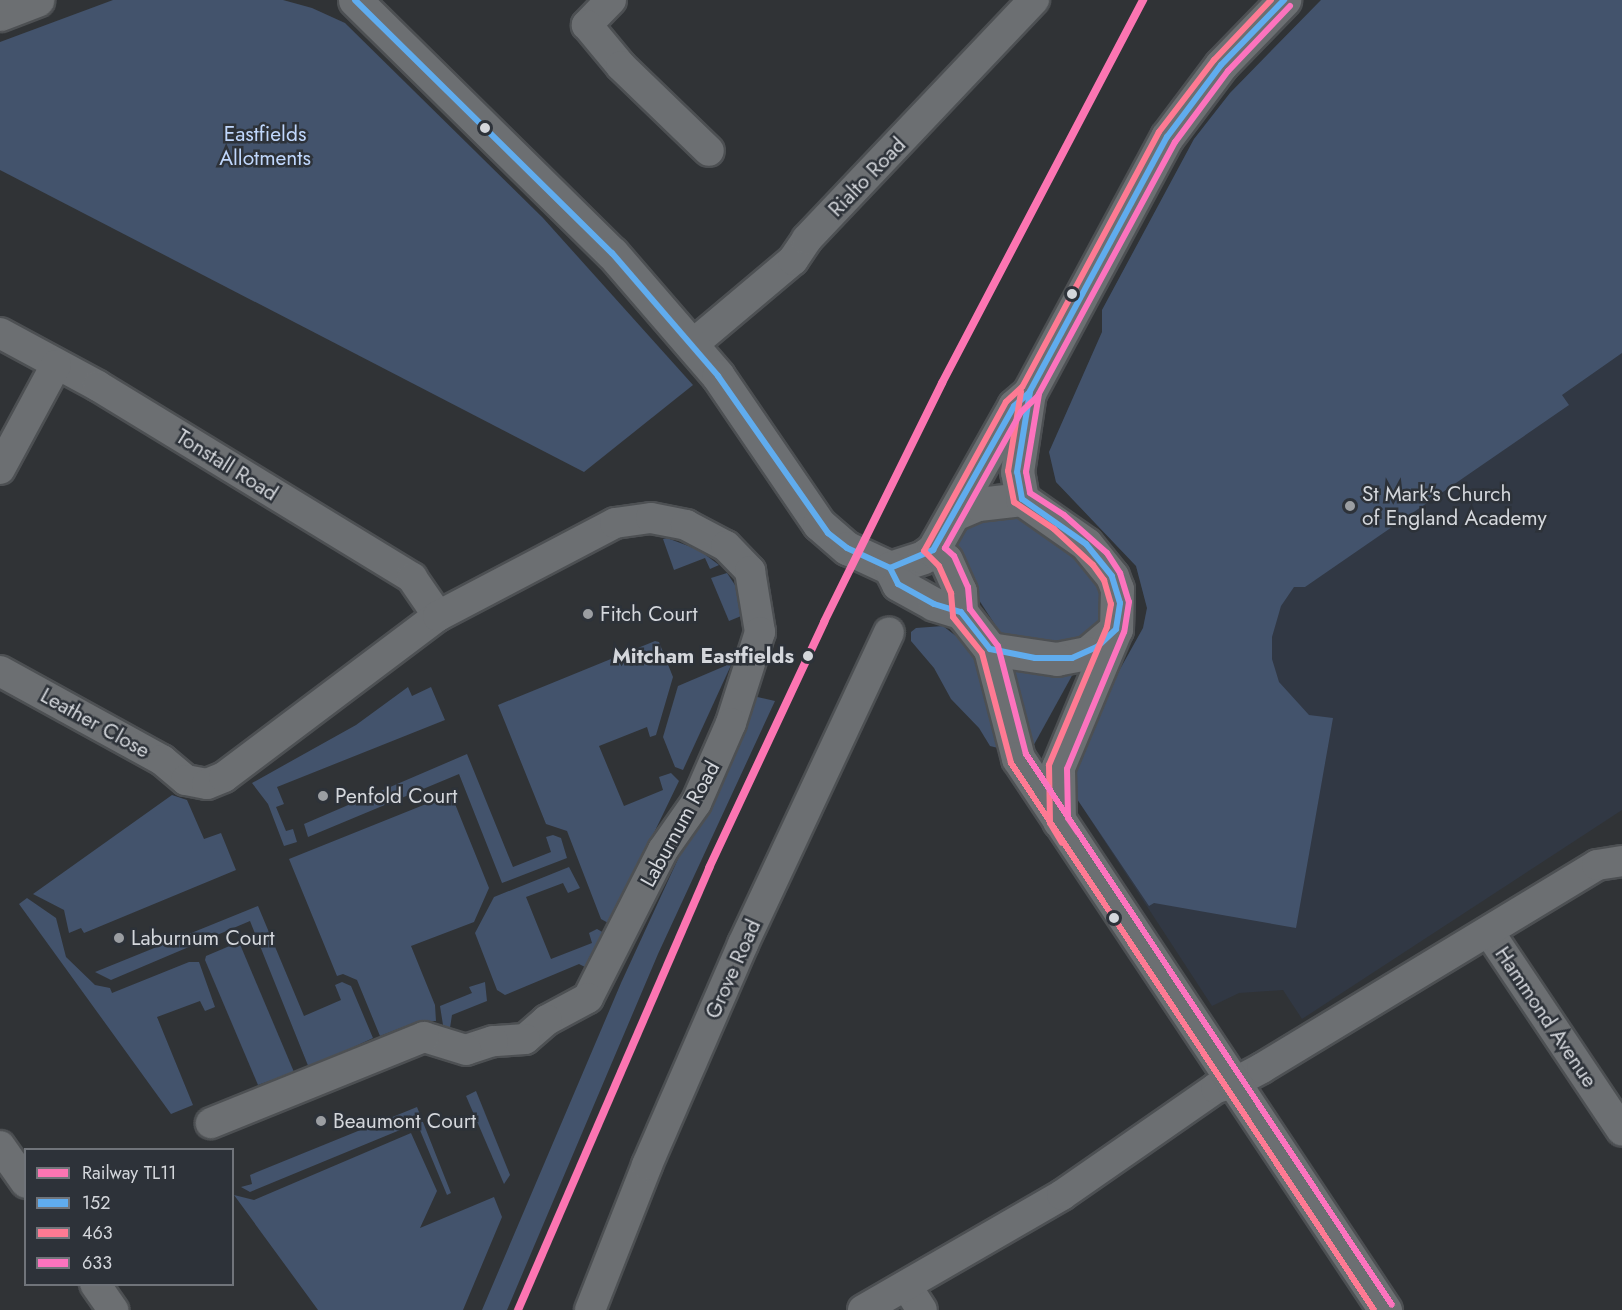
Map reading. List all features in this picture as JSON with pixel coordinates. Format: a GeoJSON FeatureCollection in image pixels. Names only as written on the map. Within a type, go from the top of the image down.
{"type":"FeatureCollection","features":[{"type":"Feature","properties":{"kind":"street"},"geometry":{"type":"LineString","coordinates":[[0,14],[37,0]]}},
{"type":"Feature","properties":{"kind":"street"},"geometry":{"type":"LineString","coordinates":[[355,0],[558,197],[692,345],[718,376],[819,524],[857,553],[890,568],[898,584],[934,604],[961,612]]}},
{"type":"Feature","properties":{"kind":"street"},"geometry":{"type":"LineString","coordinates":[[611,0],[587,25],[621,66],[709,151]]}},
{"type":"Feature","properties":{"kind":"street","name":"Rialto Road"},"geometry":{"type":"LineString","coordinates":[[692,345],[793,260],[807,239],[1034,0]]}},
{"type":"Feature","properties":{"kind":"street"},"geometry":{"type":"LineString","coordinates":[[1022,499],[1017,472],[1029,393],[1167,137],[1221,65],[1284,0]]}},
{"type":"Feature","properties":{"kind":"street","name":"Tonstall Road"},"geometry":{"type":"LineString","coordinates":[[0,333],[412,578],[438,616]]}},
{"type":"Feature","properties":{"kind":"street"},"geometry":{"type":"LineString","coordinates":[[0,469],[56,365]]}},
{"type":"Feature","properties":{"kind":"street"},"geometry":{"type":"LineString","coordinates":[[890,568],[923,557],[933,550],[954,514],[965,487],[1014,406],[1029,393]]}},
{"type":"Feature","properties":{"kind":"street"},"geometry":{"type":"LineString","coordinates":[[954,514],[978,504],[1022,499],[1086,544],[1112,576],[1120,603],[1116,629],[1058,767],[1059,821]]}},
{"type":"Feature","properties":{"kind":"street","name":"Laburnum Road"},"geometry":{"type":"LineString","coordinates":[[186,780],[207,784],[224,777],[438,616],[615,523],[651,518],[707,534],[741,559],[750,571],[756,590],[760,632],[731,723],[696,803],[663,850],[588,998],[547,1020],[525,1040],[493,1041],[466,1050],[424,1037],[211,1123]]}},
{"type":"Feature","properties":{"kind":"street"},"geometry":{"type":"LineString","coordinates":[[933,550],[946,560],[960,591],[961,612],[990,649],[1018,758],[1385,1310]]}},
{"type":"Feature","properties":{"kind":"street"},"geometry":{"type":"LineString","coordinates":[[990,649],[1035,658],[1072,658],[1097,647],[1116,629]]}},
{"type":"Feature","properties":{"kind":"street","name":"Grove Road"},"geometry":{"type":"LineString","coordinates":[[590,1310],[647,1165],[738,955],[889,633]]}},
{"type":"Feature","properties":{"kind":"street","name":"Leather Close"},"geometry":{"type":"LineString","coordinates":[[0,671],[162,760],[186,780]]}},
{"type":"Feature","properties":{"kind":"street"},"geometry":{"type":"LineString","coordinates":[[863,1310],[915,1299],[1216,1088],[1234,1083],[1489,932],[1597,865],[1622,861]]}},
{"type":"Feature","properties":{"kind":"street","name":"Hammond Avenue"},"geometry":{"type":"LineString","coordinates":[[1489,932],[1622,1131]]}},
{"type":"Feature","properties":{"kind":"street"},"geometry":{"type":"LineString","coordinates":[[0,1146],[24,1180]]}},
{"type":"Feature","properties":{"kind":"street"},"geometry":{"type":"LineString","coordinates":[[96,1286],[113,1310]]}},
{"type":"Feature","properties":{"kind":"shaded area","name":"St Mark's Church of England Academy"},"geometry":{"type":"Polygon","coordinates":[[[1321,0],[1622,0],[1622,810],[1302,1019],[1283,990],[1239,993],[1212,1006],[1075,796],[1105,696],[1143,628],[1147,608],[1136,566],[1056,482],[1049,452],[1102,332],[1102,310],[1194,139],[1230,93],[1321,0]]]}},
{"type":"Feature","properties":{"kind":"green space","name":"Eastfields Allotments"},"geometry":{"type":"Polygon","coordinates":[[[113,0],[283,0],[312,8],[345,23],[543,218],[693,385],[584,472],[0,170],[0,42],[113,0]]]}},
{"type":"Feature","properties":{"kind":"green space","name":"St Mark's Church of England Academy"},"geometry":{"type":"Polygon","coordinates":[[[1321,0],[1622,0],[1622,353],[1562,395],[1569,405],[1305,587],[1294,587],[1281,606],[1272,637],[1272,659],[1279,682],[1309,715],[1333,718],[1296,928],[1154,903],[1149,906],[1075,796],[1070,777],[1105,696],[1143,628],[1147,608],[1136,566],[1056,482],[1049,452],[1102,332],[1102,310],[1194,139],[1230,93],[1321,0]]]}},
{"type":"Feature","properties":{"kind":"green space"},"geometry":{"type":"Polygon","coordinates":[[[1002,513],[1021,516],[1092,573],[1102,593],[1102,612],[1094,631],[1079,645],[1003,637],[977,597],[957,562],[958,544],[969,526],[978,519],[1002,513]]]}},
{"type":"Feature","properties":{"kind":"green space"},"geometry":{"type":"Polygon","coordinates":[[[667,538],[699,550],[719,565],[710,569],[705,558],[674,570],[663,539],[667,538]]]}},
{"type":"Feature","properties":{"kind":"green space"},"geometry":{"type":"Polygon","coordinates":[[[727,573],[741,594],[746,614],[729,621],[711,578],[727,573]]]}},
{"type":"Feature","properties":{"kind":"green space"},"geometry":{"type":"Polygon","coordinates":[[[943,626],[965,643],[981,672],[998,748],[990,746],[979,728],[951,699],[934,668],[911,641],[911,632],[916,628],[943,626]]]}},
{"type":"Feature","properties":{"kind":"green space"},"geometry":{"type":"Polygon","coordinates":[[[655,641],[659,642],[673,677],[656,735],[650,737],[647,727],[599,746],[624,806],[663,790],[659,777],[671,773],[679,781],[610,924],[601,919],[567,831],[546,824],[498,705],[655,641]]]}},
{"type":"Feature","properties":{"kind":"green space"},"geometry":{"type":"Polygon","coordinates":[[[732,663],[683,770],[675,767],[663,737],[678,686],[732,663]]]}},
{"type":"Feature","properties":{"kind":"green space"},"geometry":{"type":"Polygon","coordinates":[[[1011,669],[1074,672],[1031,750],[1011,669]]]}},
{"type":"Feature","properties":{"kind":"green space"},"geometry":{"type":"Polygon","coordinates":[[[408,687],[412,696],[431,687],[445,720],[277,787],[284,804],[276,807],[286,831],[293,829],[297,842],[284,846],[268,804],[252,783],[356,725],[408,687]]]}},
{"type":"Feature","properties":{"kind":"green space"},"geometry":{"type":"Polygon","coordinates":[[[753,696],[775,701],[658,954],[507,1310],[482,1310],[621,983],[753,696]]]}},
{"type":"Feature","properties":{"kind":"green space"},"geometry":{"type":"Polygon","coordinates":[[[467,754],[513,867],[551,852],[546,837],[553,835],[561,838],[567,858],[502,883],[459,774],[308,837],[304,824],[467,754]]]}},
{"type":"Feature","properties":{"kind":"green space"},"geometry":{"type":"Polygon","coordinates":[[[451,794],[489,888],[474,922],[411,946],[435,1005],[436,1021],[416,1022],[380,1036],[357,980],[343,974],[337,976],[289,859],[451,794]]]}},
{"type":"Feature","properties":{"kind":"green space"},"geometry":{"type":"Polygon","coordinates":[[[172,795],[187,800],[204,839],[221,833],[236,870],[84,933],[81,928],[69,933],[64,910],[33,894],[172,795]]]}},
{"type":"Feature","properties":{"kind":"green space"},"geometry":{"type":"Polygon","coordinates":[[[569,867],[580,888],[568,893],[563,883],[526,897],[551,959],[592,943],[589,933],[597,929],[606,934],[589,969],[579,964],[505,995],[497,990],[475,933],[494,897],[569,867]]]}},
{"type":"Feature","properties":{"kind":"green space"},"geometry":{"type":"Polygon","coordinates":[[[27,898],[56,918],[66,957],[95,985],[110,988],[112,993],[189,962],[199,962],[215,1007],[205,1011],[200,1001],[157,1017],[193,1105],[171,1114],[19,904],[27,898]]]}},
{"type":"Feature","properties":{"kind":"green space"},"geometry":{"type":"Polygon","coordinates":[[[258,906],[304,1016],[341,1000],[335,985],[342,982],[351,986],[373,1038],[309,1068],[250,921],[111,980],[95,972],[258,906]]]}},
{"type":"Feature","properties":{"kind":"green space"},"geometry":{"type":"Polygon","coordinates":[[[239,942],[294,1072],[258,1085],[205,960],[206,956],[239,942]]]}},
{"type":"Feature","properties":{"kind":"green space"},"geometry":{"type":"Polygon","coordinates":[[[485,982],[487,1001],[452,1015],[450,1028],[443,1025],[440,1006],[472,993],[469,987],[485,982]]]}},
{"type":"Feature","properties":{"kind":"green space"},"geometry":{"type":"Polygon","coordinates":[[[476,1091],[510,1175],[504,1184],[466,1096],[476,1091]]]}},
{"type":"Feature","properties":{"kind":"green space"},"geometry":{"type":"Polygon","coordinates":[[[417,1107],[451,1193],[447,1195],[417,1123],[250,1192],[241,1187],[252,1184],[250,1175],[417,1107]]]}},
{"type":"Feature","properties":{"kind":"green space"},"geometry":{"type":"Polygon","coordinates":[[[411,1133],[437,1191],[420,1228],[494,1197],[502,1217],[463,1310],[318,1310],[234,1195],[254,1200],[411,1133]]]}},
{"type":"Feature","properties":{"kind":"rail line","name":"TL11"},"geometry":{"type":"LineString","coordinates":[[518,1310],[709,868],[824,622],[942,383],[1143,0]]}},
{"type":"Feature","properties":{"kind":"transit line","name":"152"},"geometry":{"type":"LineString","coordinates":[[355,0],[612,253],[718,376],[828,533],[847,548],[890,568],[933,550],[1014,406],[1029,393],[1167,137],[1221,65],[1284,0]]}},
{"type":"Feature","properties":{"kind":"transit line","name":"463"},"geometry":{"type":"LineString","coordinates":[[1271,0],[1214,60],[1159,132],[1022,387],[1006,402],[924,551],[939,566],[951,593],[953,617],[982,653],[1011,763],[1374,1310]]}},
{"type":"Feature","properties":{"kind":"transit line","name":"633"},"geometry":{"type":"LineString","coordinates":[[1290,6],[1228,71],[1175,142],[1037,397],[1021,412],[945,548],[954,556],[968,587],[970,609],[998,646],[1026,754],[1392,1305]]}},
{"type":"Feature","properties":{"kind":"transit line","name":"463"},"geometry":{"type":"LineString","coordinates":[[1021,392],[1008,471],[1014,502],[1054,529],[1093,565],[1104,580],[1111,604],[1107,627],[1049,765],[1050,823],[1062,843]]}},
{"type":"Feature","properties":{"kind":"transit line","name":"152"},"geometry":{"type":"LineString","coordinates":[[890,568],[898,584],[934,604],[961,612],[990,649],[1035,658],[1072,658],[1097,647],[1116,629],[1120,603],[1112,576],[1086,544],[1022,499],[1017,472],[1030,392]]}},
{"type":"Feature","properties":{"kind":"transit line","name":"633"},"geometry":{"type":"LineString","coordinates":[[1039,394],[1026,472],[1030,493],[1064,515],[1107,553],[1120,573],[1129,602],[1124,632],[1067,769],[1068,818],[1078,833]]}},
{"type":"Feature","properties":{"kind":"place","name":"St Mark's Church of England Academy"},"geometry":{"type":"Point","coordinates":[1350,506]}},
{"type":"Feature","properties":{"kind":"place","name":"Fitch Court"},"geometry":{"type":"Point","coordinates":[588,614]}},
{"type":"Feature","properties":{"kind":"place","name":"Mitcham Eastfields"},"geometry":{"type":"Point","coordinates":[808,656]}},
{"type":"Feature","properties":{"kind":"place","name":"Penfold Court"},"geometry":{"type":"Point","coordinates":[323,796]}},
{"type":"Feature","properties":{"kind":"place","name":"Laburnum Court"},"geometry":{"type":"Point","coordinates":[119,938]}},
{"type":"Feature","properties":{"kind":"place","name":"Beaumont Court"},"geometry":{"type":"Point","coordinates":[321,1121]}}]}
